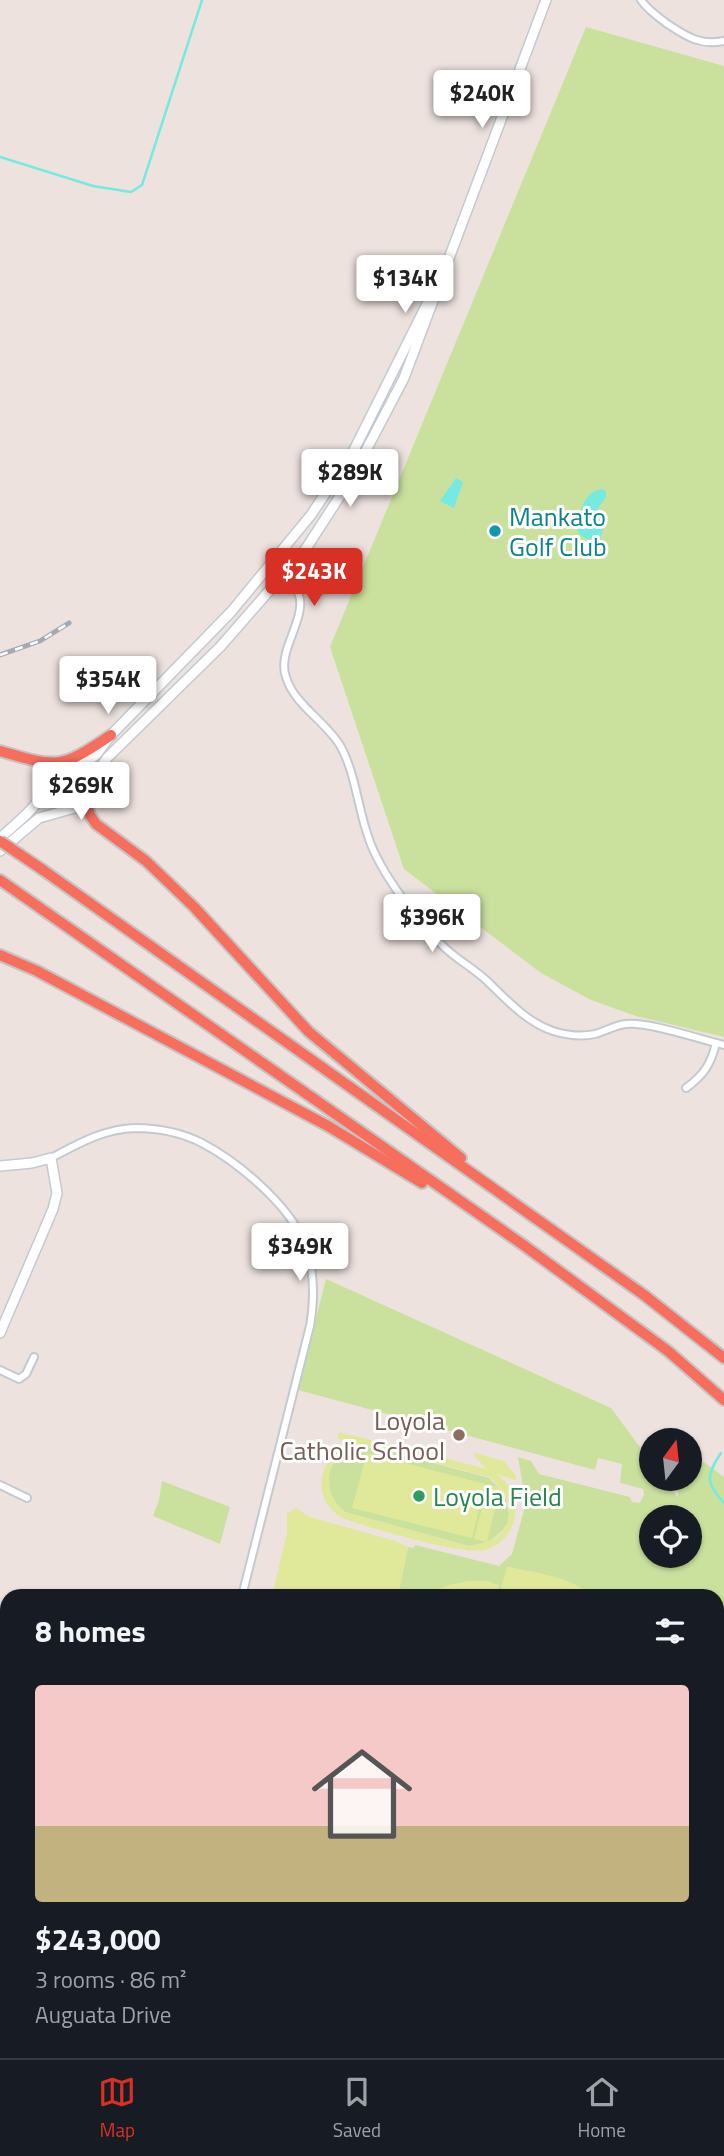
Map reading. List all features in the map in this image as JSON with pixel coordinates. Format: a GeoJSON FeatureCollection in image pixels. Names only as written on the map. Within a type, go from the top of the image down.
{"type":"FeatureCollection","features":[{"type":"Feature","properties":{"kind":"highway"},"geometry":{"type":"LineString","coordinates":[[0,751],[44,764],[65,767],[111,735]]}},
{"type":"Feature","properties":{"kind":"highway"},"geometry":{"type":"LineString","coordinates":[[87,794],[96,824],[146,861],[194,906],[310,1032],[508,1199]]}},
{"type":"Feature","properties":{"kind":"highway"},"geometry":{"type":"LineString","coordinates":[[0,839],[644,1294],[724,1358]]}},
{"type":"Feature","properties":{"kind":"highway"},"geometry":{"type":"LineString","coordinates":[[0,880],[522,1244],[668,1351],[724,1400]]}},
{"type":"Feature","properties":{"kind":"highway"},"geometry":{"type":"LineString","coordinates":[[0,955],[37,971],[328,1126],[522,1244]]}},
{"type":"Feature","properties":{"kind":"main road"},"geometry":{"type":"LineString","coordinates":[[0,850],[39,818],[72,810],[87,794],[107,758],[240,626],[305,550],[321,526],[382,424],[404,378],[545,0]]}},
{"type":"Feature","properties":{"kind":"main road"},"geometry":{"type":"LineString","coordinates":[[0,839],[34,807],[51,776],[65,767],[96,755],[111,735],[231,612],[311,515],[354,450],[444,270]]}},
{"type":"Feature","properties":{"kind":"main road"},"geometry":{"type":"LineString","coordinates":[[65,767],[84,778],[87,794]]}},
{"type":"Feature","properties":{"kind":"main road"},"geometry":{"type":"LineString","coordinates":[[0,1166],[51,1158],[57,1193],[54,1209],[0,1333]]}},
{"type":"Feature","properties":{"kind":"street"},"geometry":{"type":"LineString","coordinates":[[641,0],[683,36],[704,43],[724,41]]}},
{"type":"Feature","properties":{"kind":"street"},"geometry":{"type":"LineString","coordinates":[[271,565],[296,588],[301,604],[285,655],[285,674],[292,690],[341,747],[368,839],[383,867],[440,943],[525,1015],[551,1030],[581,1035],[595,1034],[623,1024],[640,1025],[724,1045]]}},
{"type":"Feature","properties":{"kind":"street"},"geometry":{"type":"LineString","coordinates":[[686,1088],[708,1068],[716,1043]]}},
{"type":"Feature","properties":{"kind":"street"},"geometry":{"type":"LineString","coordinates":[[51,1158],[100,1133],[118,1130],[156,1129],[190,1138],[215,1151],[280,1204],[303,1240],[314,1282],[310,1326],[244,1589]]}},
{"type":"Feature","properties":{"kind":"street"},"geometry":{"type":"LineString","coordinates":[[0,1370],[19,1379],[26,1374],[34,1357]]}},
{"type":"Feature","properties":{"kind":"street"},"geometry":{"type":"LineString","coordinates":[[0,1485],[27,1498]]}},
{"type":"Feature","properties":{"kind":"green space"},"geometry":{"type":"Polygon","coordinates":[[[586,27],[724,66],[724,1037],[636,1016],[591,1000],[541,973],[404,869],[330,647],[586,27]]]}},
{"type":"Feature","properties":{"kind":"green space"},"geometry":{"type":"Polygon","coordinates":[[[326,1279],[611,1408],[639,1446],[639,1488],[620,1483],[622,1464],[598,1458],[595,1470],[298,1390],[326,1279]]]}},
{"type":"Feature","properties":{"kind":"green space"},"geometry":{"type":"Polygon","coordinates":[[[339,1432],[487,1469],[474,1456],[475,1453],[504,1461],[517,1477],[515,1480],[497,1474],[509,1487],[514,1498],[516,1509],[512,1527],[505,1538],[495,1546],[473,1550],[414,1539],[342,1518],[325,1500],[322,1489],[325,1468],[339,1449],[349,1442],[337,1438],[339,1432]],[[357,1446],[346,1450],[332,1465],[332,1495],[345,1512],[469,1546],[487,1542],[497,1536],[508,1520],[508,1502],[504,1493],[489,1477],[378,1448],[357,1446]]]}},
{"type":"Feature","properties":{"kind":"green space"},"geometry":{"type":"Polygon","coordinates":[[[366,1445],[489,1478],[505,1494],[509,1514],[507,1524],[491,1540],[469,1546],[345,1512],[330,1492],[330,1471],[342,1454],[366,1445]]]}},
{"type":"Feature","properties":{"kind":"green space","name":"Loyola Field"},"geometry":{"type":"Polygon","coordinates":[[[367,1453],[485,1484],[472,1538],[352,1508],[367,1453]]]}},
{"type":"Feature","properties":{"kind":"green space"},"geometry":{"type":"Polygon","coordinates":[[[518,1457],[531,1461],[539,1474],[630,1497],[632,1502],[640,1503],[643,1491],[673,1491],[678,1497],[678,1491],[702,1491],[702,1461],[724,1477],[724,1589],[582,1589],[563,1580],[508,1567],[501,1589],[498,1589],[499,1585],[399,1589],[408,1547],[414,1548],[415,1545],[499,1566],[512,1554],[526,1503],[518,1457]]]}},
{"type":"Feature","properties":{"kind":"green space"},"geometry":{"type":"Polygon","coordinates":[[[162,1481],[230,1507],[220,1544],[153,1516],[162,1481]]]}},
{"type":"Feature","properties":{"kind":"green space"},"geometry":{"type":"Polygon","coordinates":[[[488,1484],[500,1488],[487,1542],[474,1539],[488,1484]]]}},
{"type":"Feature","properties":{"kind":"green space"},"geometry":{"type":"Polygon","coordinates":[[[296,1508],[310,1517],[408,1547],[399,1589],[274,1589],[287,1533],[287,1514],[296,1508]]]}},
{"type":"Feature","properties":{"kind":"green space"},"geometry":{"type":"Polygon","coordinates":[[[507,1567],[563,1580],[584,1589],[501,1589],[507,1567]]]}},
{"type":"Feature","properties":{"kind":"green space"},"geometry":{"type":"Polygon","coordinates":[[[486,1581],[499,1585],[498,1589],[440,1589],[448,1585],[486,1581]]]}},
{"type":"Feature","properties":{"kind":"water"},"geometry":{"type":"Polygon","coordinates":[[[456,478],[463,482],[454,508],[440,501],[456,478]]]}},
{"type":"Feature","properties":{"kind":"water"},"geometry":{"type":"Polygon","coordinates":[[[601,489],[606,491],[606,497],[598,508],[603,526],[602,534],[600,538],[586,539],[578,533],[582,506],[589,495],[601,489]]]}},
{"type":"Feature","properties":{"kind":"waterway"},"geometry":{"type":"LineString","coordinates":[[0,157],[93,186],[131,192],[142,185],[202,0]]}},
{"type":"Feature","properties":{"kind":"waterway"},"geometry":{"type":"LineString","coordinates":[[721,1453],[712,1468],[710,1479],[713,1490],[724,1503]]}},
{"type":"Feature","properties":{"kind":"railway"},"geometry":{"type":"LineString","coordinates":[[0,655],[40,641],[69,623]]}},
{"type":"Feature","properties":{"kind":"place","name":"Mankato Golf Club"},"geometry":{"type":"Point","coordinates":[495,531]}},
{"type":"Feature","properties":{"kind":"place","name":"Loyola Catholic School"},"geometry":{"type":"Point","coordinates":[459,1435]}},
{"type":"Feature","properties":{"kind":"place","name":"Loyola Field"},"geometry":{"type":"Point","coordinates":[419,1496]}}]}
